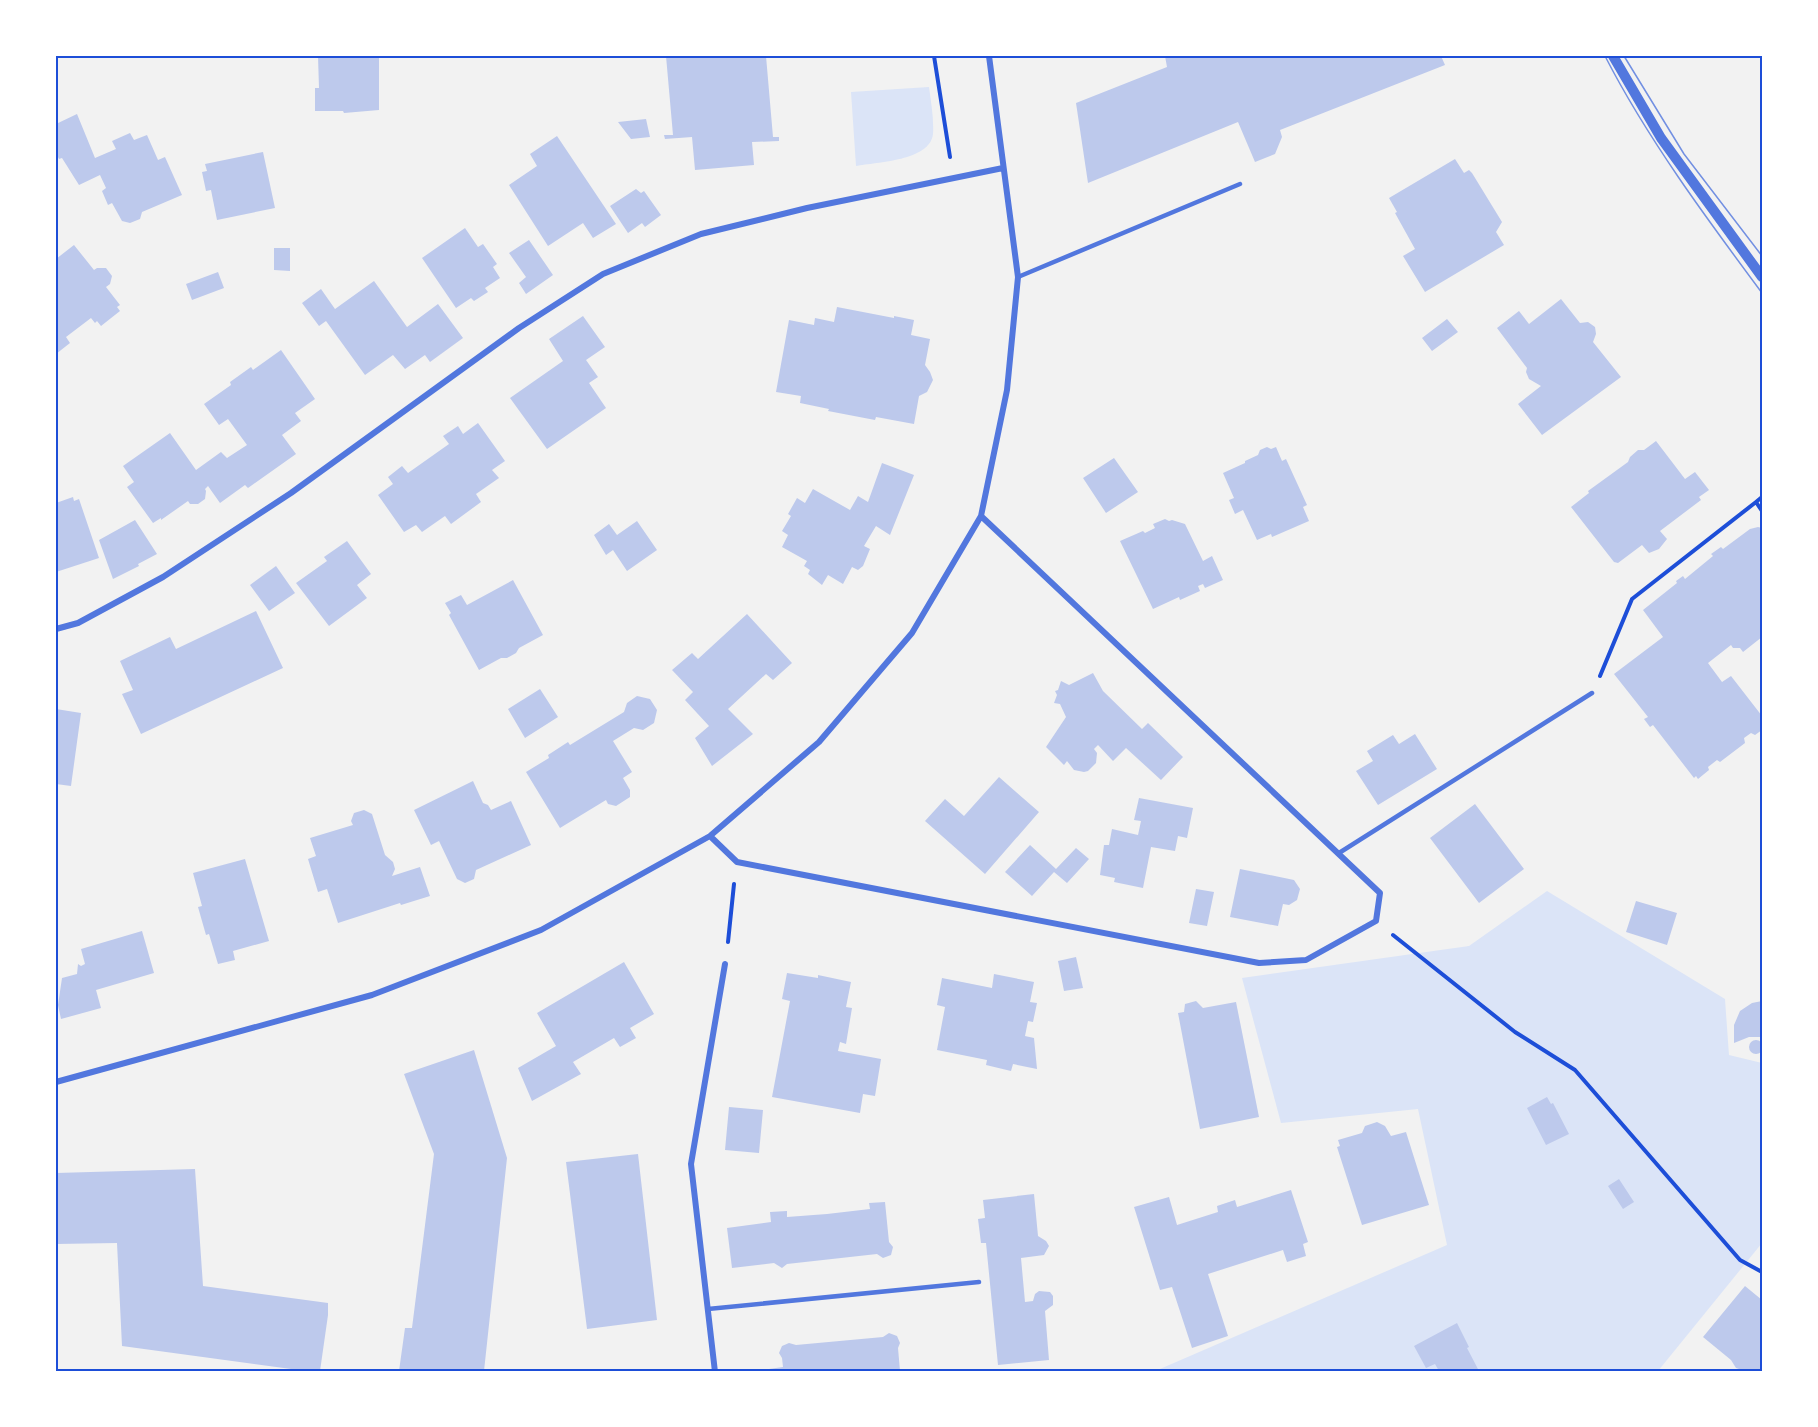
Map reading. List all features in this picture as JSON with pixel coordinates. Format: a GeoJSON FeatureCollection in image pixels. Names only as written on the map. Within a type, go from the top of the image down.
{"type":"FeatureCollection","features":[{"type":"Feature","properties":{"kind":"street"},"geometry":{"type":"LineString","coordinates":[[56,1083],[372,995],[541,930],[710,837],[819,742],[912,633],[981,516],[1007,390],[1018,277],[989,56]]}},
{"type":"Feature","properties":{"kind":"street"},"geometry":{"type":"LineString","coordinates":[[1613,56],[1661,138],[1762,278]]}},
{"type":"Feature","properties":{"kind":"street"},"geometry":{"type":"LineString","coordinates":[[56,628],[78,623],[164,577],[291,493],[519,328],[603,274],[701,234],[807,208],[1003,168]]}},
{"type":"Feature","properties":{"kind":"street"},"geometry":{"type":"LineString","coordinates":[[710,837],[737,862],[1259,963],[1306,960],[1376,921],[1380,893],[981,516]]}},
{"type":"Feature","properties":{"kind":"street"},"geometry":{"type":"LineString","coordinates":[[715,1371],[691,1164],[725,964]]}},
{"type":"Feature","properties":{"kind":"lane"},"geometry":{"type":"LineString","coordinates":[[1018,277],[1240,184]]}},
{"type":"Feature","properties":{"kind":"lane"},"geometry":{"type":"LineString","coordinates":[[1339,853],[1592,693]]}},
{"type":"Feature","properties":{"kind":"lane"},"geometry":{"type":"LineString","coordinates":[[708,1309],[979,1282]]}},
{"type":"Feature","properties":{"kind":"path"},"geometry":{"type":"LineString","coordinates":[[934,56],[954,178]]}},
{"type":"Feature","properties":{"kind":"path"},"geometry":{"type":"LineString","coordinates":[[1592,693],[1632,599],[1762,497]]}},
{"type":"Feature","properties":{"kind":"path"},"geometry":{"type":"LineString","coordinates":[[1756,502],[1762,511]]}},
{"type":"Feature","properties":{"kind":"path"},"geometry":{"type":"LineString","coordinates":[[725,964],[737,862]]}},
{"type":"Feature","properties":{"kind":"path"},"geometry":{"type":"LineString","coordinates":[[1376,921],[1515,1032],[1575,1070],[1740,1260],[1762,1272]]}},
{"type":"Feature","properties":{"kind":"shaded area"},"geometry":{"type":"Polygon","coordinates":[[[929,87],[933,128],[930,143],[923,150],[901,159],[856,166],[851,92],[929,87]]]}},
{"type":"Feature","properties":{"kind":"shaded area"},"geometry":{"type":"Polygon","coordinates":[[[1547,891],[1725,999],[1729,1055],[1762,1063],[1762,1243],[1658,1371],[1153,1372],[1447,1245],[1418,1109],[1281,1123],[1242,978],[1469,946],[1547,891]]]}},
{"type":"Feature","properties":{"kind":"building"},"geometry":{"type":"Polygon","coordinates":[[[318,56],[379,56],[379,110],[344,113],[343,111],[315,111],[315,88],[319,88],[318,56]]]}},
{"type":"Feature","properties":{"kind":"building"},"geometry":{"type":"Polygon","coordinates":[[[666,56],[766,56],[773,137],[779,137],[779,141],[752,142],[754,165],[695,170],[692,137],[665,139],[664,135],[673,135],[666,56]]]}},
{"type":"Feature","properties":{"kind":"building"},"geometry":{"type":"Polygon","coordinates":[[[1165,56],[1441,56],[1445,65],[1280,130],[1282,137],[1275,154],[1255,162],[1238,122],[1088,183],[1076,103],[1167,67],[1165,56]]]}},
{"type":"Feature","properties":{"kind":"building"},"geometry":{"type":"Polygon","coordinates":[[[77,114],[95,158],[116,149],[112,141],[130,133],[134,140],[147,135],[158,160],[165,157],[182,195],[142,212],[140,219],[130,223],[122,221],[112,203],[108,205],[102,191],[106,188],[100,175],[79,185],[62,158],[59,159],[56,153],[56,124],[77,114]]]}},
{"type":"Feature","properties":{"kind":"building"},"geometry":{"type":"Polygon","coordinates":[[[646,119],[650,137],[631,139],[618,122],[646,119]]]}},
{"type":"Feature","properties":{"kind":"building"},"geometry":{"type":"Polygon","coordinates":[[[557,136],[616,224],[593,238],[583,223],[548,246],[509,185],[537,166],[530,154],[557,136]]]}},
{"type":"Feature","properties":{"kind":"building"},"geometry":{"type":"Polygon","coordinates":[[[263,152],[275,208],[217,220],[211,190],[206,191],[202,172],[207,171],[205,164],[263,152]]]}},
{"type":"Feature","properties":{"kind":"building"},"geometry":{"type":"Polygon","coordinates":[[[1455,159],[1464,173],[1469,170],[1472,173],[1502,222],[1496,232],[1504,245],[1425,292],[1403,256],[1415,249],[1389,198],[1455,159]]]}},
{"type":"Feature","properties":{"kind":"building"},"geometry":{"type":"Polygon","coordinates":[[[636,189],[641,193],[644,191],[661,215],[645,227],[642,223],[628,233],[610,206],[636,189]]]}},
{"type":"Feature","properties":{"kind":"building"},"geometry":{"type":"Polygon","coordinates":[[[465,228],[478,247],[483,244],[497,264],[493,267],[500,278],[485,288],[488,292],[474,301],[471,298],[456,308],[422,258],[465,228]]]}},
{"type":"Feature","properties":{"kind":"building"},"geometry":{"type":"Polygon","coordinates":[[[529,240],[553,275],[526,294],[519,283],[526,277],[509,253],[529,240]]]}},
{"type":"Feature","properties":{"kind":"building"},"geometry":{"type":"Polygon","coordinates":[[[74,245],[94,270],[106,268],[112,276],[110,284],[106,287],[120,305],[117,307],[120,311],[101,326],[91,318],[66,337],[70,343],[56,354],[56,259],[74,245]]]}},
{"type":"Feature","properties":{"kind":"building"},"geometry":{"type":"Polygon","coordinates":[[[274,248],[290,248],[290,271],[274,270],[274,248]]]}},
{"type":"Feature","properties":{"kind":"building"},"geometry":{"type":"Polygon","coordinates":[[[218,272],[224,288],[192,300],[186,284],[218,272]]]}},
{"type":"Feature","properties":{"kind":"building"},"geometry":{"type":"Polygon","coordinates":[[[374,281],[407,327],[438,304],[463,338],[430,362],[425,355],[405,369],[393,355],[365,375],[326,321],[319,326],[302,303],[321,289],[335,309],[374,281]]]}},
{"type":"Feature","properties":{"kind":"building"},"geometry":{"type":"Polygon","coordinates":[[[1561,299],[1580,323],[1588,322],[1595,327],[1596,334],[1593,342],[1621,377],[1542,435],[1518,404],[1541,386],[1529,379],[1527,368],[1497,328],[1519,311],[1529,324],[1561,299]]]}},
{"type":"Feature","properties":{"kind":"building"},"geometry":{"type":"Polygon","coordinates":[[[837,307],[914,320],[911,335],[930,339],[925,365],[933,380],[927,392],[919,396],[914,424],[876,417],[875,420],[828,411],[829,409],[800,403],[801,396],[776,392],[789,320],[814,325],[815,318],[834,322],[837,307]]]}},
{"type":"Feature","properties":{"kind":"building"},"geometry":{"type":"Polygon","coordinates":[[[583,316],[605,347],[586,360],[598,377],[589,383],[606,408],[547,449],[510,398],[563,361],[549,339],[583,316]]]}},
{"type":"Feature","properties":{"kind":"building"},"geometry":{"type":"Polygon","coordinates":[[[1447,319],[1458,332],[1432,351],[1422,338],[1447,319]]]}},
{"type":"Feature","properties":{"kind":"building"},"geometry":{"type":"Polygon","coordinates":[[[281,350],[315,399],[295,413],[301,421],[282,435],[296,454],[248,488],[245,485],[220,503],[208,486],[205,489],[205,499],[198,504],[190,504],[188,501],[153,523],[127,487],[134,482],[123,466],[170,433],[196,470],[221,452],[227,458],[247,445],[228,419],[219,425],[204,404],[251,367],[253,370],[281,350]]]}},
{"type":"Feature","properties":{"kind":"building"},"geometry":{"type":"Polygon","coordinates":[[[478,423],[505,461],[492,470],[499,478],[476,494],[481,502],[451,524],[445,516],[422,532],[416,525],[404,532],[378,495],[393,484],[388,477],[402,466],[408,473],[449,444],[443,436],[458,426],[463,434],[478,423]]]}},
{"type":"Feature","properties":{"kind":"building"},"geometry":{"type":"Polygon","coordinates":[[[1656,441],[1685,479],[1695,472],[1709,490],[1699,497],[1701,500],[1660,531],[1667,539],[1659,549],[1649,553],[1642,545],[1618,563],[1614,562],[1571,507],[1589,493],[1588,491],[1628,462],[1638,450],[1644,450],[1656,441]]]}},
{"type":"Feature","properties":{"kind":"building"},"geometry":{"type":"Polygon","coordinates":[[[1267,447],[1271,449],[1276,447],[1282,461],[1286,459],[1307,505],[1303,507],[1309,521],[1272,537],[1271,534],[1257,540],[1243,510],[1235,514],[1229,500],[1234,498],[1223,473],[1245,463],[1267,447]]]}},
{"type":"Feature","properties":{"kind":"building"},"geometry":{"type":"Polygon","coordinates":[[[1114,458],[1138,492],[1106,513],[1083,478],[1114,458]]]}},
{"type":"Feature","properties":{"kind":"building"},"geometry":{"type":"Polygon","coordinates":[[[882,463],[914,475],[890,535],[876,526],[864,546],[870,549],[863,566],[858,570],[852,567],[843,584],[828,575],[822,585],[808,574],[810,570],[804,566],[807,561],[782,547],[788,535],[782,531],[791,516],[788,514],[797,498],[805,503],[813,489],[850,510],[858,496],[868,502],[882,463]]]}},
{"type":"Feature","properties":{"kind":"building"},"geometry":{"type":"Polygon","coordinates":[[[73,497],[74,501],[79,499],[99,558],[56,572],[56,503],[73,497]]]}},
{"type":"Feature","properties":{"kind":"building"},"geometry":{"type":"Polygon","coordinates":[[[1165,519],[1185,524],[1203,561],[1212,556],[1223,580],[1205,588],[1203,584],[1198,586],[1200,591],[1180,600],[1179,597],[1153,609],[1120,541],[1143,531],[1145,533],[1155,528],[1153,524],[1165,519]]]}},
{"type":"Feature","properties":{"kind":"building"},"geometry":{"type":"Polygon","coordinates":[[[135,520],[157,554],[113,579],[99,540],[135,520]]]}},
{"type":"Feature","properties":{"kind":"building"},"geometry":{"type":"Polygon","coordinates":[[[637,521],[657,550],[627,571],[613,550],[606,555],[594,535],[609,524],[617,535],[637,521]]]}},
{"type":"Feature","properties":{"kind":"building"},"geometry":{"type":"Polygon","coordinates":[[[1762,528],[1762,637],[1743,652],[1740,648],[1733,648],[1731,645],[1708,663],[1722,682],[1731,676],[1762,716],[1762,730],[1744,738],[1745,743],[1720,762],[1717,760],[1698,779],[1696,776],[1694,778],[1653,725],[1650,727],[1644,719],[1648,717],[1614,674],[1663,637],[1643,610],[1677,583],[1676,581],[1683,576],[1685,579],[1713,556],[1711,554],[1721,547],[1723,549],[1750,529],[1762,528]]]}},
{"type":"Feature","properties":{"kind":"building"},"geometry":{"type":"Polygon","coordinates":[[[347,541],[371,574],[357,585],[367,598],[329,626],[296,583],[327,561],[324,557],[347,541]]]}},
{"type":"Feature","properties":{"kind":"building"},"geometry":{"type":"Polygon","coordinates":[[[276,566],[295,593],[269,611],[250,585],[276,566]]]}},
{"type":"Feature","properties":{"kind":"building"},"geometry":{"type":"Polygon","coordinates":[[[513,580],[543,635],[519,648],[516,653],[507,658],[501,658],[479,670],[449,615],[451,613],[445,603],[461,595],[467,605],[513,580]]]}},
{"type":"Feature","properties":{"kind":"building"},"geometry":{"type":"Polygon","coordinates":[[[256,611],[283,668],[141,734],[122,694],[133,690],[120,661],[170,637],[176,649],[256,611]]]}},
{"type":"Feature","properties":{"kind":"building"},"geometry":{"type":"Polygon","coordinates":[[[747,614],[792,663],[773,680],[766,674],[728,709],[753,734],[712,766],[695,738],[709,726],[685,700],[693,692],[672,670],[692,653],[698,659],[747,614]]]}},
{"type":"Feature","properties":{"kind":"building"},"geometry":{"type":"Polygon","coordinates":[[[1093,673],[1103,691],[1142,729],[1148,723],[1183,757],[1161,780],[1126,748],[1113,761],[1098,745],[1094,749],[1097,753],[1096,763],[1084,772],[1074,770],[1067,761],[1064,765],[1046,747],[1066,717],[1060,704],[1054,703],[1057,695],[1055,691],[1058,690],[1061,681],[1069,685],[1093,673]]]}},
{"type":"Feature","properties":{"kind":"building"},"geometry":{"type":"Polygon","coordinates":[[[540,689],[558,717],[525,738],[508,709],[540,689]]]}},
{"type":"Feature","properties":{"kind":"building"},"geometry":{"type":"Polygon","coordinates":[[[637,696],[650,699],[657,710],[654,723],[643,730],[634,728],[613,741],[632,772],[623,778],[630,790],[630,797],[616,806],[608,804],[606,800],[560,828],[526,772],[549,758],[548,755],[568,742],[570,745],[624,712],[627,703],[637,696]]]}},
{"type":"Feature","properties":{"kind":"building"},"geometry":{"type":"Polygon","coordinates":[[[56,709],[81,713],[71,786],[56,784],[56,709]]]}},
{"type":"Feature","properties":{"kind":"building"},"geometry":{"type":"Polygon","coordinates":[[[1415,734],[1437,769],[1378,805],[1356,771],[1373,761],[1367,751],[1393,735],[1399,744],[1415,734]]]}},
{"type":"Feature","properties":{"kind":"building"},"geometry":{"type":"Polygon","coordinates":[[[999,777],[1039,812],[985,874],[925,821],[945,799],[964,816],[999,777]]]}},
{"type":"Feature","properties":{"kind":"building"},"geometry":{"type":"Polygon","coordinates":[[[473,781],[483,803],[491,810],[511,801],[531,845],[476,870],[474,879],[465,883],[457,879],[439,841],[431,845],[414,810],[473,781]]]}},
{"type":"Feature","properties":{"kind":"building"},"geometry":{"type":"Polygon","coordinates":[[[1139,798],[1193,808],[1187,838],[1178,836],[1175,851],[1151,847],[1143,888],[1114,882],[1115,878],[1100,875],[1104,845],[1109,845],[1112,829],[1138,835],[1141,821],[1134,820],[1139,798]]]}},
{"type":"Feature","properties":{"kind":"building"},"geometry":{"type":"Polygon","coordinates":[[[1475,804],[1524,869],[1479,903],[1430,838],[1475,804]]]}},
{"type":"Feature","properties":{"kind":"building"},"geometry":{"type":"Polygon","coordinates":[[[364,810],[372,814],[385,855],[393,862],[395,869],[392,876],[420,867],[430,896],[338,923],[327,889],[318,892],[308,859],[316,856],[310,838],[353,825],[351,821],[354,813],[364,810]]]}},
{"type":"Feature","properties":{"kind":"building"},"geometry":{"type":"Polygon","coordinates":[[[1030,845],[1056,869],[1076,848],[1089,859],[1067,883],[1054,872],[1032,896],[1005,872],[1030,845]]]}},
{"type":"Feature","properties":{"kind":"building"},"geometry":{"type":"Polygon","coordinates":[[[245,859],[269,941],[233,951],[235,960],[218,964],[198,907],[202,906],[193,873],[245,859]]]}},
{"type":"Feature","properties":{"kind":"building"},"geometry":{"type":"Polygon","coordinates":[[[1240,869],[1294,880],[1300,889],[1297,900],[1289,905],[1283,904],[1278,926],[1230,917],[1240,869]]]}},
{"type":"Feature","properties":{"kind":"building"},"geometry":{"type":"Polygon","coordinates":[[[1196,889],[1214,892],[1207,926],[1189,923],[1196,889]]]}},
{"type":"Feature","properties":{"kind":"building"},"geometry":{"type":"Polygon","coordinates":[[[1636,901],[1677,913],[1667,945],[1626,932],[1636,901]]]}},
{"type":"Feature","properties":{"kind":"building"},"geometry":{"type":"Polygon","coordinates":[[[142,931],[154,973],[96,990],[101,1008],[61,1019],[58,1005],[62,978],[77,974],[78,964],[81,966],[85,964],[81,949],[142,931]]]}},
{"type":"Feature","properties":{"kind":"building"},"geometry":{"type":"Polygon","coordinates":[[[1076,957],[1083,988],[1064,991],[1058,961],[1076,957]]]}},
{"type":"Feature","properties":{"kind":"building"},"geometry":{"type":"Polygon","coordinates":[[[624,962],[654,1014],[630,1028],[636,1038],[620,1047],[614,1038],[573,1062],[581,1074],[532,1101],[518,1068],[556,1046],[537,1013],[624,962]]]}},
{"type":"Feature","properties":{"kind":"building"},"geometry":{"type":"Polygon","coordinates":[[[787,973],[818,978],[818,975],[851,982],[846,1007],[852,1008],[846,1044],[840,1042],[838,1051],[881,1059],[875,1096],[863,1094],[860,1113],[772,1097],[790,1001],[782,999],[787,973]]]}},
{"type":"Feature","properties":{"kind":"building"},"geometry":{"type":"Polygon","coordinates":[[[994,974],[1034,982],[1030,1002],[1037,1003],[1033,1022],[1028,1021],[1025,1036],[1034,1038],[1037,1069],[1013,1064],[1011,1071],[986,1065],[987,1060],[937,1050],[945,1007],[937,1005],[942,978],[992,988],[994,974]]]}},
{"type":"Feature","properties":{"kind":"building"},"geometry":{"type":"Polygon","coordinates":[[[1196,1001],[1203,1008],[1236,1002],[1259,1117],[1200,1129],[1178,1013],[1184,1012],[1185,1004],[1196,1001]]]}},
{"type":"Feature","properties":{"kind":"building"},"geometry":{"type":"Polygon","coordinates":[[[1762,1001],[1762,1037],[1749,1037],[1734,1043],[1734,1025],[1740,1011],[1752,1003],[1762,1001]]]}},
{"type":"Feature","properties":{"kind":"building"},"geometry":{"type":"Polygon","coordinates":[[[1753,1040],[1759,1040],[1763,1047],[1759,1054],[1753,1054],[1749,1050],[1749,1044],[1753,1040]]]}},
{"type":"Feature","properties":{"kind":"building"},"geometry":{"type":"Polygon","coordinates":[[[474,1050],[507,1158],[484,1371],[399,1371],[405,1328],[412,1328],[434,1154],[404,1074],[474,1050]]]}},
{"type":"Feature","properties":{"kind":"building"},"geometry":{"type":"Polygon","coordinates":[[[1547,1097],[1551,1104],[1553,1103],[1569,1134],[1546,1145],[1527,1108],[1547,1097]]]}},
{"type":"Feature","properties":{"kind":"building"},"geometry":{"type":"Polygon","coordinates":[[[729,1107],[763,1110],[759,1153],[725,1150],[729,1107]]]}},
{"type":"Feature","properties":{"kind":"building"},"geometry":{"type":"Polygon","coordinates":[[[1377,1122],[1385,1126],[1391,1136],[1406,1132],[1429,1205],[1362,1225],[1337,1147],[1340,1146],[1338,1140],[1362,1133],[1365,1126],[1377,1122]]]}},
{"type":"Feature","properties":{"kind":"building"},"geometry":{"type":"Polygon","coordinates":[[[638,1154],[657,1320],[587,1329],[566,1162],[638,1154]]]}},
{"type":"Feature","properties":{"kind":"building"},"geometry":{"type":"Polygon","coordinates":[[[195,1169],[203,1286],[328,1303],[320,1371],[122,1346],[117,1243],[56,1244],[56,1173],[195,1169]]]}},
{"type":"Feature","properties":{"kind":"building"},"geometry":{"type":"Polygon","coordinates":[[[1619,1179],[1634,1202],[1623,1209],[1608,1186],[1619,1179]]]}},
{"type":"Feature","properties":{"kind":"building"},"geometry":{"type":"Polygon","coordinates":[[[1291,1190],[1308,1242],[1303,1244],[1306,1256],[1287,1262],[1283,1250],[1208,1274],[1228,1336],[1192,1348],[1172,1287],[1160,1290],[1134,1207],[1169,1197],[1177,1225],[1218,1212],[1217,1206],[1235,1200],[1237,1207],[1291,1190]]]}},
{"type":"Feature","properties":{"kind":"building"},"geometry":{"type":"Polygon","coordinates":[[[1034,1194],[1038,1236],[1049,1246],[1044,1255],[1021,1258],[1025,1302],[1033,1301],[1035,1294],[1039,1291],[1050,1292],[1053,1296],[1053,1305],[1045,1311],[1049,1360],[998,1365],[986,1243],[981,1243],[978,1219],[985,1218],[983,1200],[1034,1194]]]}},
{"type":"Feature","properties":{"kind":"building"},"geometry":{"type":"Polygon","coordinates":[[[885,1202],[889,1242],[893,1247],[891,1255],[883,1258],[877,1254],[787,1264],[782,1268],[774,1263],[732,1268],[727,1228],[771,1222],[770,1212],[787,1211],[787,1217],[827,1214],[870,1209],[869,1203],[885,1202]]]}},
{"type":"Feature","properties":{"kind":"building"},"geometry":{"type":"Polygon","coordinates":[[[1745,1286],[1762,1300],[1762,1371],[1745,1371],[1736,1368],[1731,1360],[1703,1337],[1745,1286]]]}},
{"type":"Feature","properties":{"kind":"building"},"geometry":{"type":"Polygon","coordinates":[[[1457,1323],[1479,1371],[1439,1371],[1435,1364],[1426,1368],[1414,1346],[1457,1323]]]}},
{"type":"Feature","properties":{"kind":"building"},"geometry":{"type":"Polygon","coordinates":[[[889,1333],[897,1336],[900,1343],[898,1348],[900,1371],[754,1371],[783,1367],[779,1353],[782,1346],[789,1343],[796,1345],[883,1337],[889,1333]]]}},
{"type":"Feature","properties":{"kind":"tram line"},"geometry":{"type":"LineString","coordinates":[[1605,56],[1659,148],[1762,293]]}},
{"type":"Feature","properties":{"kind":"tram line"},"geometry":{"type":"LineString","coordinates":[[1624,56],[1684,154],[1762,256]]}}]}
